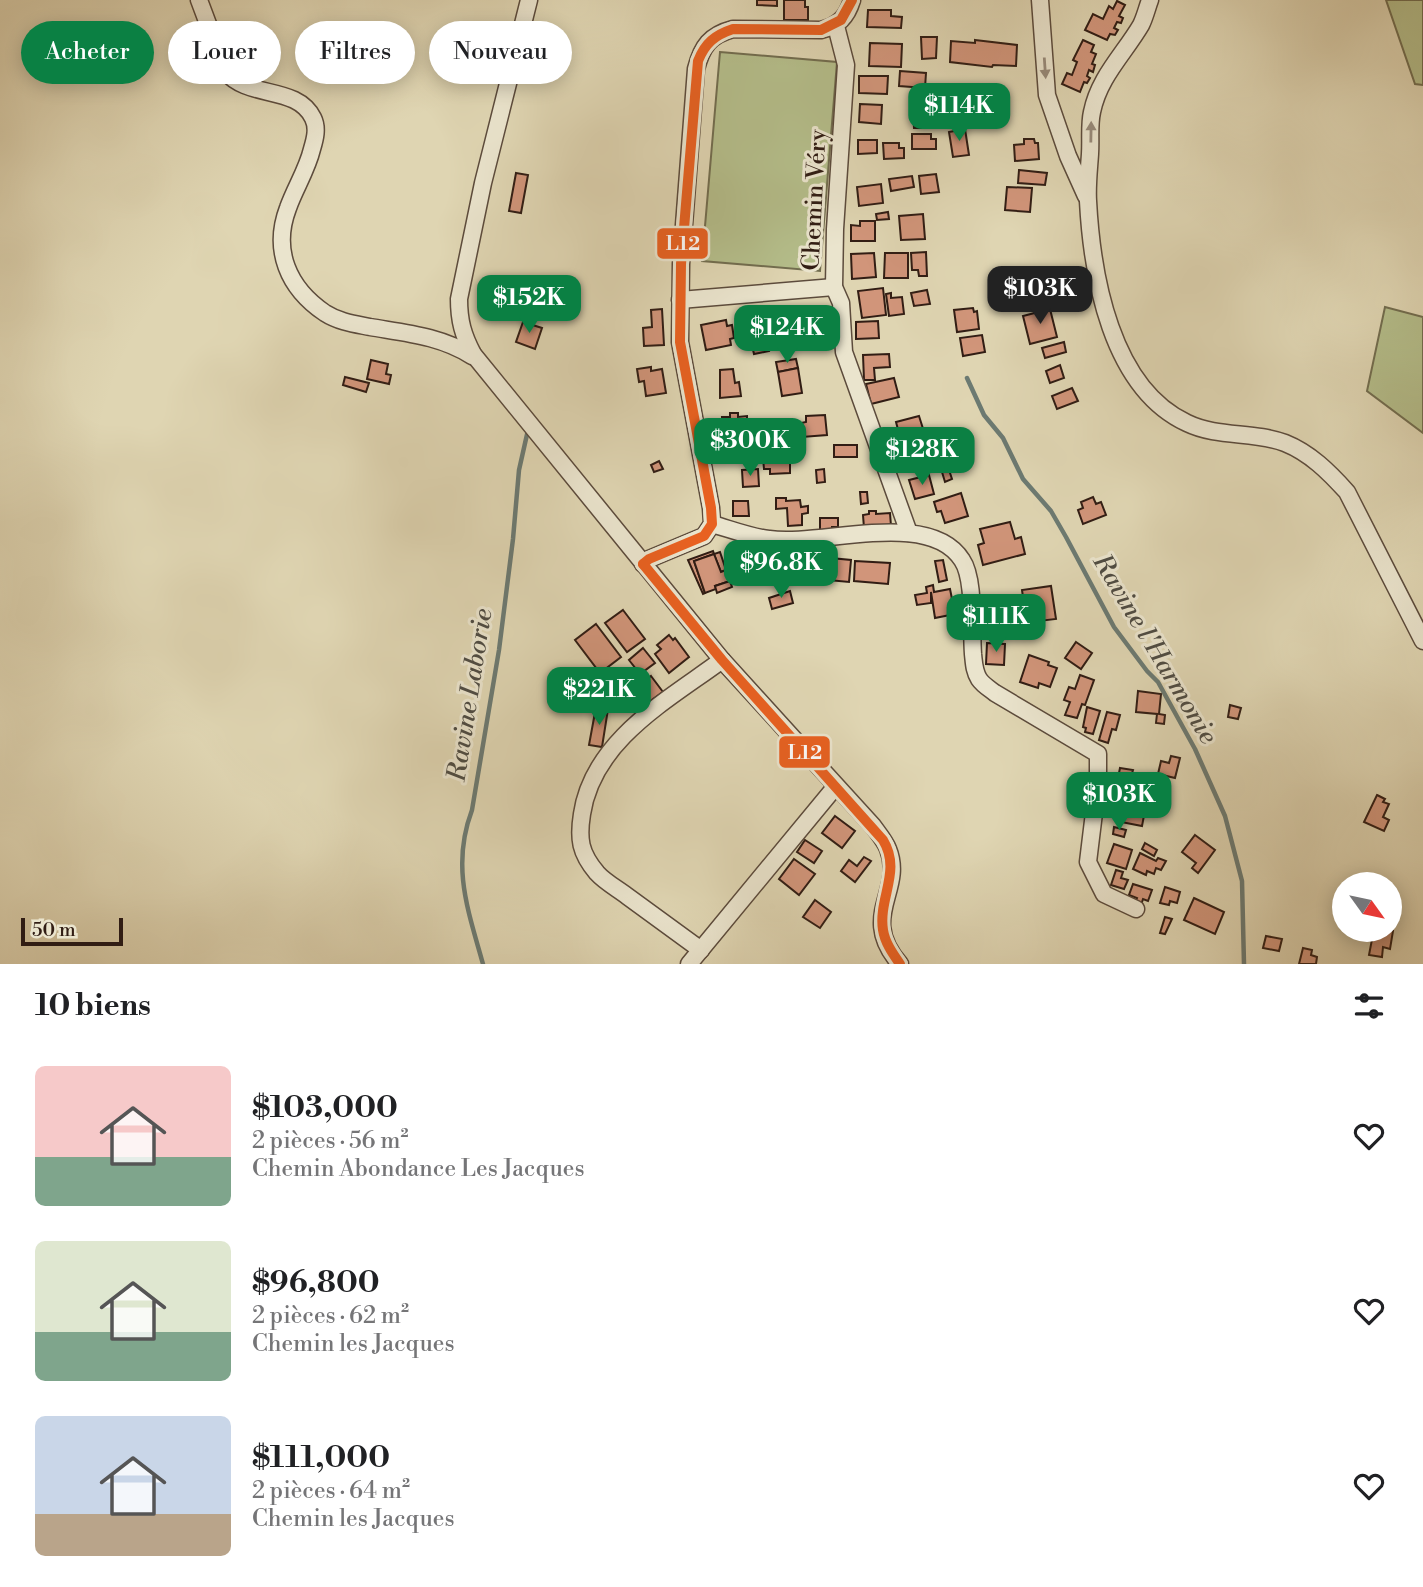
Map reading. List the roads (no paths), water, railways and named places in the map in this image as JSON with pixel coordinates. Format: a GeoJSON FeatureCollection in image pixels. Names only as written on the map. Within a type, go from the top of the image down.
{"type":"FeatureCollection","features":[{"type":"Feature","properties":{"kind":"street"},"geometry":{"type":"LineString","coordinates":[[199,0],[226,72],[231,78],[245,85],[288,97],[302,105],[313,118],[315,136],[310,157],[288,208],[281,234],[283,260],[288,275],[298,289],[325,313],[336,319],[436,339],[458,347],[472,356],[473,354]]}},
{"type":"Feature","properties":{"kind":"street"},"geometry":{"type":"LineString","coordinates":[[529,0],[483,183],[459,299],[463,335],[473,354],[722,660],[873,825],[888,850],[890,882],[881,921],[883,939],[900,964]]}},
{"type":"Feature","properties":{"kind":"street"},"geometry":{"type":"LineString","coordinates":[[643,564],[704,536],[712,524],[680,342],[680,300],[696,69],[701,52],[709,39],[720,32],[733,29],[821,30],[836,26],[845,17],[852,0]]}},
{"type":"Feature","properties":{"kind":"street"},"geometry":{"type":"LineString","coordinates":[[1040,0],[1047,95],[1068,156],[1088,200]]}},
{"type":"Feature","properties":{"kind":"street"},"geometry":{"type":"LineString","coordinates":[[1150,0],[1142,23],[1103,79],[1091,113],[1088,200],[1097,284],[1114,337],[1132,373],[1164,410],[1207,432],[1283,443],[1307,455],[1338,482],[1347,492],[1423,641]]}},
{"type":"Feature","properties":{"kind":"street","name":"Chemin Véry"},"geometry":{"type":"LineString","coordinates":[[836,26],[846,65],[834,287],[841,303],[844,352],[909,533]]}},
{"type":"Feature","properties":{"kind":"street"},"geometry":{"type":"LineString","coordinates":[[680,300],[834,287]]}},
{"type":"Feature","properties":{"kind":"street"},"geometry":{"type":"LineString","coordinates":[[712,524],[770,540],[909,533],[938,538],[952,547],[968,568],[975,670],[980,681],[995,693],[1098,754],[1098,780],[1088,862],[1104,894],[1136,909]]}},
{"type":"Feature","properties":{"kind":"street"},"geometry":{"type":"LineString","coordinates":[[701,950],[599,875],[586,858],[578,835],[592,780],[609,750],[634,726],[722,660]]}},
{"type":"Feature","properties":{"kind":"street"},"geometry":{"type":"LineString","coordinates":[[689,964],[836,786]]}},
{"type":"Feature","properties":{"kind":"waterway","name":"Ravine l'Harmonie"},"geometry":{"type":"LineString","coordinates":[[967,378],[984,415],[1003,438],[1023,479],[1051,511],[1114,627],[1158,682],[1195,749],[1225,816],[1242,881],[1244,964]]}},
{"type":"Feature","properties":{"kind":"waterway","name":"Ravine Laborie"},"geometry":{"type":"LineString","coordinates":[[483,964],[467,906],[462,869],[463,850],[499,650],[519,470],[528,430]]}}]}
